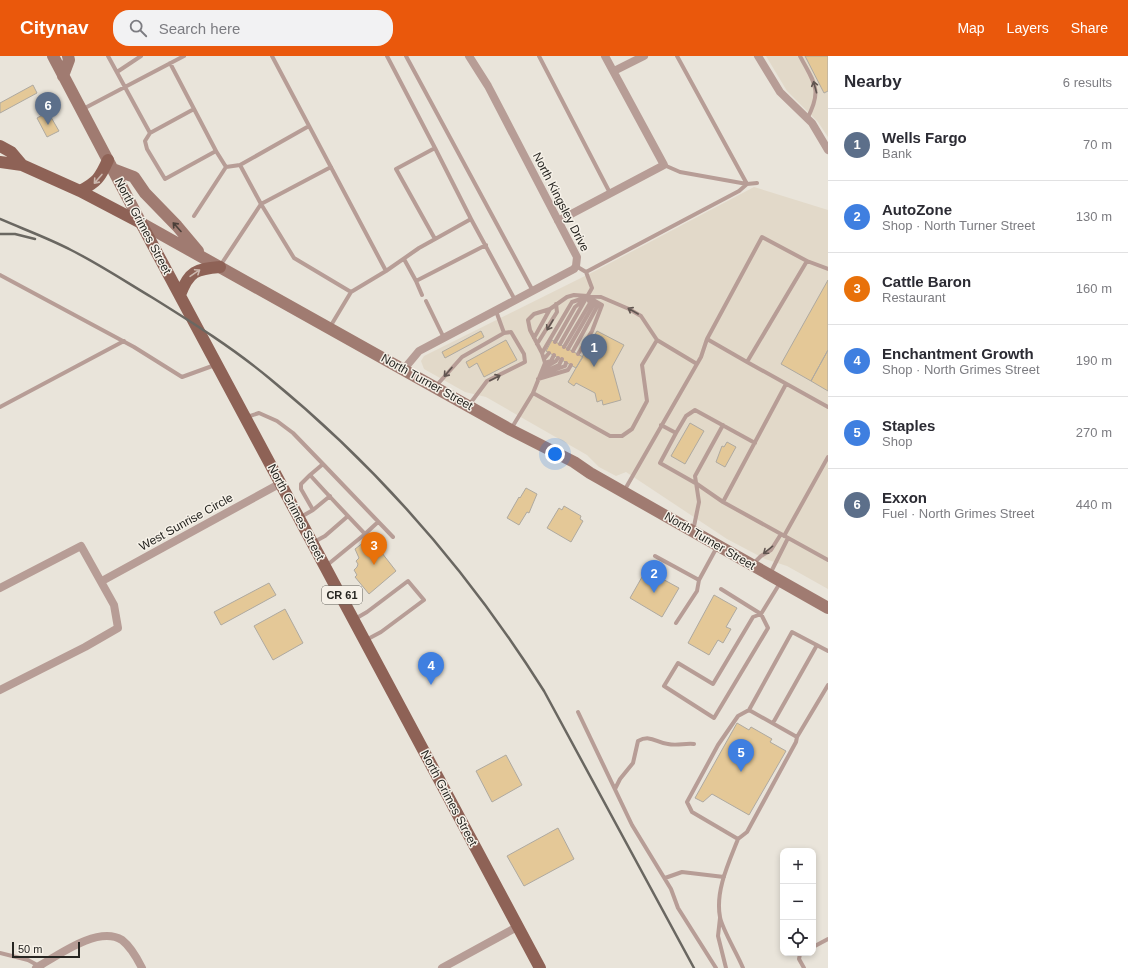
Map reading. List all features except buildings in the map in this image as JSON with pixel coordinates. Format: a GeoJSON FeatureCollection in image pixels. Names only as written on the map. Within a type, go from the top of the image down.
{"type":"FeatureCollection","features":[{"type":"Feature","properties":{"kind":"main road","name":"North Grimes Street"},"geometry":{"type":"LineString","coordinates":[[53,56],[299,518],[355,619],[540,968]]}},
{"type":"Feature","properties":{"kind":"main road"},"geometry":{"type":"LineString","coordinates":[[63,76],[69,60],[68,56]]}},
{"type":"Feature","properties":{"kind":"main road","name":"North Turner Street"},"geometry":{"type":"LineString","coordinates":[[0,146],[11,152],[22,165]]}},
{"type":"Feature","properties":{"kind":"main road","name":"North Turner Street"},"geometry":{"type":"LineString","coordinates":[[0,162],[22,165],[80,191],[142,223],[511,430],[574,462],[828,608]]}},
{"type":"Feature","properties":{"kind":"main road"},"geometry":{"type":"LineString","coordinates":[[80,191],[101,177],[110,164],[134,177],[145,193],[177,226],[202,257]]}},
{"type":"Feature","properties":{"kind":"main road"},"geometry":{"type":"LineString","coordinates":[[180,295],[185,281],[192,274],[201,269],[220,267]]}},
{"type":"Feature","properties":{"kind":"street","name":"North Kingsley Drive"},"geometry":{"type":"LineString","coordinates":[[404,369],[419,351],[574,269],[576,266],[577,256],[488,86],[469,56]]}},
{"type":"Feature","properties":{"kind":"street"},"geometry":{"type":"LineString","coordinates":[[558,221],[664,165],[606,56]]}},
{"type":"Feature","properties":{"kind":"street"},"geometry":{"type":"LineString","coordinates":[[614,71],[644,56]]}},
{"type":"Feature","properties":{"kind":"street"},"geometry":{"type":"LineString","coordinates":[[758,56],[780,92],[807,119],[828,150]]}},
{"type":"Feature","properties":{"kind":"street","name":"West Sunrise Circle"},"geometry":{"type":"LineString","coordinates":[[102,581],[281,483]]}},
{"type":"Feature","properties":{"kind":"street"},"geometry":{"type":"LineString","coordinates":[[0,588],[80,546],[102,581],[114,605],[118,628],[85,647],[0,690]]}},
{"type":"Feature","properties":{"kind":"street"},"geometry":{"type":"LineString","coordinates":[[442,968],[517,927]]}},
{"type":"Feature","properties":{"kind":"street"},"geometry":{"type":"LineString","coordinates":[[38,967],[83,941],[99,936],[113,936],[122,940],[135,954],[142,968]]}},
{"type":"Feature","properties":{"kind":"lane"},"geometry":{"type":"LineString","coordinates":[[108,56],[150,133]]}},
{"type":"Feature","properties":{"kind":"lane"},"geometry":{"type":"LineString","coordinates":[[117,72],[141,56]]}},
{"type":"Feature","properties":{"kind":"lane"},"geometry":{"type":"LineString","coordinates":[[81,110],[184,56]]}},
{"type":"Feature","properties":{"kind":"lane"},"geometry":{"type":"LineString","coordinates":[[272,56],[386,271]]}},
{"type":"Feature","properties":{"kind":"lane"},"geometry":{"type":"LineString","coordinates":[[387,56],[471,219],[516,300]]}},
{"type":"Feature","properties":{"kind":"lane"},"geometry":{"type":"LineString","coordinates":[[406,56],[533,291]]}},
{"type":"Feature","properties":{"kind":"lane"},"geometry":{"type":"LineString","coordinates":[[539,56],[610,193]]}},
{"type":"Feature","properties":{"kind":"lane"},"geometry":{"type":"LineString","coordinates":[[677,56],[747,184]]}},
{"type":"Feature","properties":{"kind":"lane"},"geometry":{"type":"LineString","coordinates":[[800,56],[816,87],[815,105],[807,119]]}},
{"type":"Feature","properties":{"kind":"lane"},"geometry":{"type":"LineString","coordinates":[[170,63],[216,151],[226,167]]}},
{"type":"Feature","properties":{"kind":"lane"},"geometry":{"type":"LineString","coordinates":[[194,110],[150,133],[145,141],[147,149],[165,179],[216,151]]}},
{"type":"Feature","properties":{"kind":"lane"},"geometry":{"type":"LineString","coordinates":[[194,216],[226,167],[240,165],[309,126]]}},
{"type":"Feature","properties":{"kind":"lane"},"geometry":{"type":"LineString","coordinates":[[435,148],[396,169],[435,239]]}},
{"type":"Feature","properties":{"kind":"lane"},"geometry":{"type":"LineString","coordinates":[[240,165],[261,204],[294,258],[351,292]]}},
{"type":"Feature","properties":{"kind":"lane"},"geometry":{"type":"LineString","coordinates":[[664,165],[680,172],[747,184],[757,183]]}},
{"type":"Feature","properties":{"kind":"lane"},"geometry":{"type":"LineString","coordinates":[[220,267],[261,204],[331,167]]}},
{"type":"Feature","properties":{"kind":"lane"},"geometry":{"type":"LineString","coordinates":[[586,272],[739,191],[747,184]]}},
{"type":"Feature","properties":{"kind":"lane"},"geometry":{"type":"LineString","coordinates":[[329,328],[351,292],[386,271],[419,248],[471,219]]}},
{"type":"Feature","properties":{"kind":"lane"},"geometry":{"type":"LineString","coordinates":[[624,492],[697,364],[707,339],[762,237],[808,261],[828,269]]}},
{"type":"Feature","properties":{"kind":"lane"},"geometry":{"type":"LineString","coordinates":[[416,281],[486,245]]}},
{"type":"Feature","properties":{"kind":"lane"},"geometry":{"type":"LineString","coordinates":[[404,259],[422,295]]}},
{"type":"Feature","properties":{"kind":"lane"},"geometry":{"type":"LineString","coordinates":[[748,362],[808,261]]}},
{"type":"Feature","properties":{"kind":"lane"},"geometry":{"type":"LineString","coordinates":[[576,266],[586,272],[592,288],[587,297],[564,347],[594,304],[587,297]]}},
{"type":"Feature","properties":{"kind":"lane"},"geometry":{"type":"LineString","coordinates":[[0,275],[124,341],[182,377],[218,364]]}},
{"type":"Feature","properties":{"kind":"lane"},"geometry":{"type":"LineString","coordinates":[[534,338],[550,309],[567,296],[574,295],[601,297],[641,316],[657,340],[697,364]]}},
{"type":"Feature","properties":{"kind":"lane"},"geometry":{"type":"LineString","coordinates":[[555,342],[575,307],[587,297]]}},
{"type":"Feature","properties":{"kind":"lane"},"geometry":{"type":"LineString","coordinates":[[573,352],[598,305],[587,297]]}},
{"type":"Feature","properties":{"kind":"lane"},"geometry":{"type":"LineString","coordinates":[[542,353],[572,302],[587,297],[602,305],[592,331],[578,354]]}},
{"type":"Feature","properties":{"kind":"lane"},"geometry":{"type":"LineString","coordinates":[[426,301],[444,338]]}},
{"type":"Feature","properties":{"kind":"lane"},"geometry":{"type":"LineString","coordinates":[[537,344],[557,312],[556,304]]}},
{"type":"Feature","properties":{"kind":"lane"},"geometry":{"type":"LineString","coordinates":[[542,369],[542,353],[530,330],[528,320],[534,314],[550,309]]}},
{"type":"Feature","properties":{"kind":"lane"},"geometry":{"type":"LineString","coordinates":[[496,311],[504,333]]}},
{"type":"Feature","properties":{"kind":"lane"},"geometry":{"type":"LineString","coordinates":[[435,387],[462,357],[504,333],[511,332],[524,354],[526,362],[488,381],[468,406]]}},
{"type":"Feature","properties":{"kind":"lane"},"geometry":{"type":"LineString","coordinates":[[707,339],[828,407]]}},
{"type":"Feature","properties":{"kind":"lane"},"geometry":{"type":"LineString","coordinates":[[534,394],[610,436],[622,436],[632,429],[647,401],[641,369],[657,340]]}},
{"type":"Feature","properties":{"kind":"lane"},"geometry":{"type":"LineString","coordinates":[[0,407],[124,341]]}},
{"type":"Feature","properties":{"kind":"lane"},"geometry":{"type":"LineString","coordinates":[[511,430],[534,394],[549,353]]}},
{"type":"Feature","properties":{"kind":"lane"},"geometry":{"type":"LineString","coordinates":[[558,357],[559,365],[542,369],[551,361],[558,357]]}},
{"type":"Feature","properties":{"kind":"lane"},"geometry":{"type":"LineString","coordinates":[[542,369],[564,366],[566,363]]}},
{"type":"Feature","properties":{"kind":"lane"},"geometry":{"type":"LineString","coordinates":[[542,369],[568,370],[572,365]]}},
{"type":"Feature","properties":{"kind":"lane"},"geometry":{"type":"LineString","coordinates":[[724,502],[786,384]]}},
{"type":"Feature","properties":{"kind":"lane"},"geometry":{"type":"LineString","coordinates":[[755,443],[723,424],[695,410],[686,416],[660,463],[697,484],[724,502],[828,560]]}},
{"type":"Feature","properties":{"kind":"lane"},"geometry":{"type":"LineString","coordinates":[[246,417],[259,413],[277,421],[293,433],[393,537]]}},
{"type":"Feature","properties":{"kind":"lane"},"geometry":{"type":"LineString","coordinates":[[693,531],[699,502],[695,476],[723,424]]}},
{"type":"Feature","properties":{"kind":"lane"},"geometry":{"type":"LineString","coordinates":[[661,425],[676,433]]}},
{"type":"Feature","properties":{"kind":"lane"},"geometry":{"type":"LineString","coordinates":[[770,575],[785,536],[828,457]]}},
{"type":"Feature","properties":{"kind":"lane"},"geometry":{"type":"LineString","coordinates":[[313,510],[300,489],[301,484],[323,464]]}},
{"type":"Feature","properties":{"kind":"lane"},"geometry":{"type":"LineString","coordinates":[[310,475],[365,534]]}},
{"type":"Feature","properties":{"kind":"lane"},"geometry":{"type":"LineString","coordinates":[[299,518],[313,510],[330,496]]}},
{"type":"Feature","properties":{"kind":"lane"},"geometry":{"type":"LineString","coordinates":[[313,543],[325,536],[348,516]]}},
{"type":"Feature","properties":{"kind":"lane"},"geometry":{"type":"LineString","coordinates":[[326,567],[378,522]]}},
{"type":"Feature","properties":{"kind":"lane"},"geometry":{"type":"LineString","coordinates":[[752,565],[761,556],[771,550],[785,536]]}},
{"type":"Feature","properties":{"kind":"lane"},"geometry":{"type":"LineString","coordinates":[[676,623],[696,591],[699,580],[718,545]]}},
{"type":"Feature","properties":{"kind":"lane"},"geometry":{"type":"LineString","coordinates":[[655,556],[699,580]]}},
{"type":"Feature","properties":{"kind":"lane"},"geometry":{"type":"LineString","coordinates":[[355,619],[367,612],[408,581],[424,600],[381,632],[366,640]]}},
{"type":"Feature","properties":{"kind":"lane"},"geometry":{"type":"LineString","coordinates":[[721,589],[761,614],[768,628],[714,718],[664,686],[678,663],[713,684],[753,617],[761,614],[781,581]]}},
{"type":"Feature","properties":{"kind":"lane"},"geometry":{"type":"LineString","coordinates":[[738,839],[692,812],[687,802],[718,745],[738,716],[749,710],[792,632],[828,651]]}},
{"type":"Feature","properties":{"kind":"lane"},"geometry":{"type":"LineString","coordinates":[[773,723],[817,645]]}},
{"type":"Feature","properties":{"kind":"lane"},"geometry":{"type":"LineString","coordinates":[[726,968],[718,936],[720,918],[719,899],[724,877],[738,839],[747,832],[796,742],[797,737],[828,685]]}},
{"type":"Feature","properties":{"kind":"lane"},"geometry":{"type":"LineString","coordinates":[[749,710],[797,737]]}},
{"type":"Feature","properties":{"kind":"lane"},"geometry":{"type":"LineString","coordinates":[[578,712],[632,825],[665,878],[678,908],[716,968]]}},
{"type":"Feature","properties":{"kind":"lane"},"geometry":{"type":"LineString","coordinates":[[615,789],[620,779],[633,763],[636,755],[635,746],[638,741],[644,738],[653,738],[667,744],[694,744]]}},
{"type":"Feature","properties":{"kind":"lane"},"geometry":{"type":"LineString","coordinates":[[665,878],[682,872],[724,877]]}},
{"type":"Feature","properties":{"kind":"lane"},"geometry":{"type":"LineString","coordinates":[[720,918],[743,968]]}},
{"type":"Feature","properties":{"kind":"lane"},"geometry":{"type":"LineString","coordinates":[[816,945],[828,939]]}},
{"type":"Feature","properties":{"kind":"lane"},"geometry":{"type":"LineString","coordinates":[[0,953],[28,960],[38,967]]}},
{"type":"Feature","properties":{"kind":"lane"},"geometry":{"type":"LineString","coordinates":[[800,956],[799,959],[804,968]]}},
{"type":"Feature","properties":{"kind":"shaded area"},"geometry":{"type":"Polygon","coordinates":[[[766,56],[828,56],[828,137],[818,122],[787,91],[766,56]]]}},
{"type":"Feature","properties":{"kind":"shaded area"},"geometry":{"type":"Polygon","coordinates":[[[754,187],[828,210],[828,589],[787,566],[765,559],[727,539],[626,472],[616,476],[599,467],[587,455],[486,397],[465,392],[424,369],[421,361],[424,356],[595,271],[754,187]]]}},
{"type":"Feature","properties":{"kind":"railway"},"geometry":{"type":"LineString","coordinates":[[0,219],[71,250],[92,261],[168,307],[227,346],[269,378],[309,412],[384,485],[453,563],[485,604],[544,691],[694,968]]}},
{"type":"Feature","properties":{"kind":"railway"},"geometry":{"type":"LineString","coordinates":[[0,234],[15,234],[35,239]]}},
{"type":"Feature","properties":{"kind":"place","name":"Exxon"},"geometry":{"type":"Point","coordinates":[48,125]}},
{"type":"Feature","properties":{"kind":"place","name":"Wells Fargo"},"geometry":{"type":"Point","coordinates":[594,367]}},
{"type":"Feature","properties":{"kind":"place","name":"Cattle Baron"},"geometry":{"type":"Point","coordinates":[374,565]}},
{"type":"Feature","properties":{"kind":"place","name":"AutoZone"},"geometry":{"type":"Point","coordinates":[654,593]}},
{"type":"Feature","properties":{"kind":"place","name":"Enchantment Growth"},"geometry":{"type":"Point","coordinates":[431,685]}},
{"type":"Feature","properties":{"kind":"place","name":"Staples"},"geometry":{"type":"Point","coordinates":[741,772]}}]}
